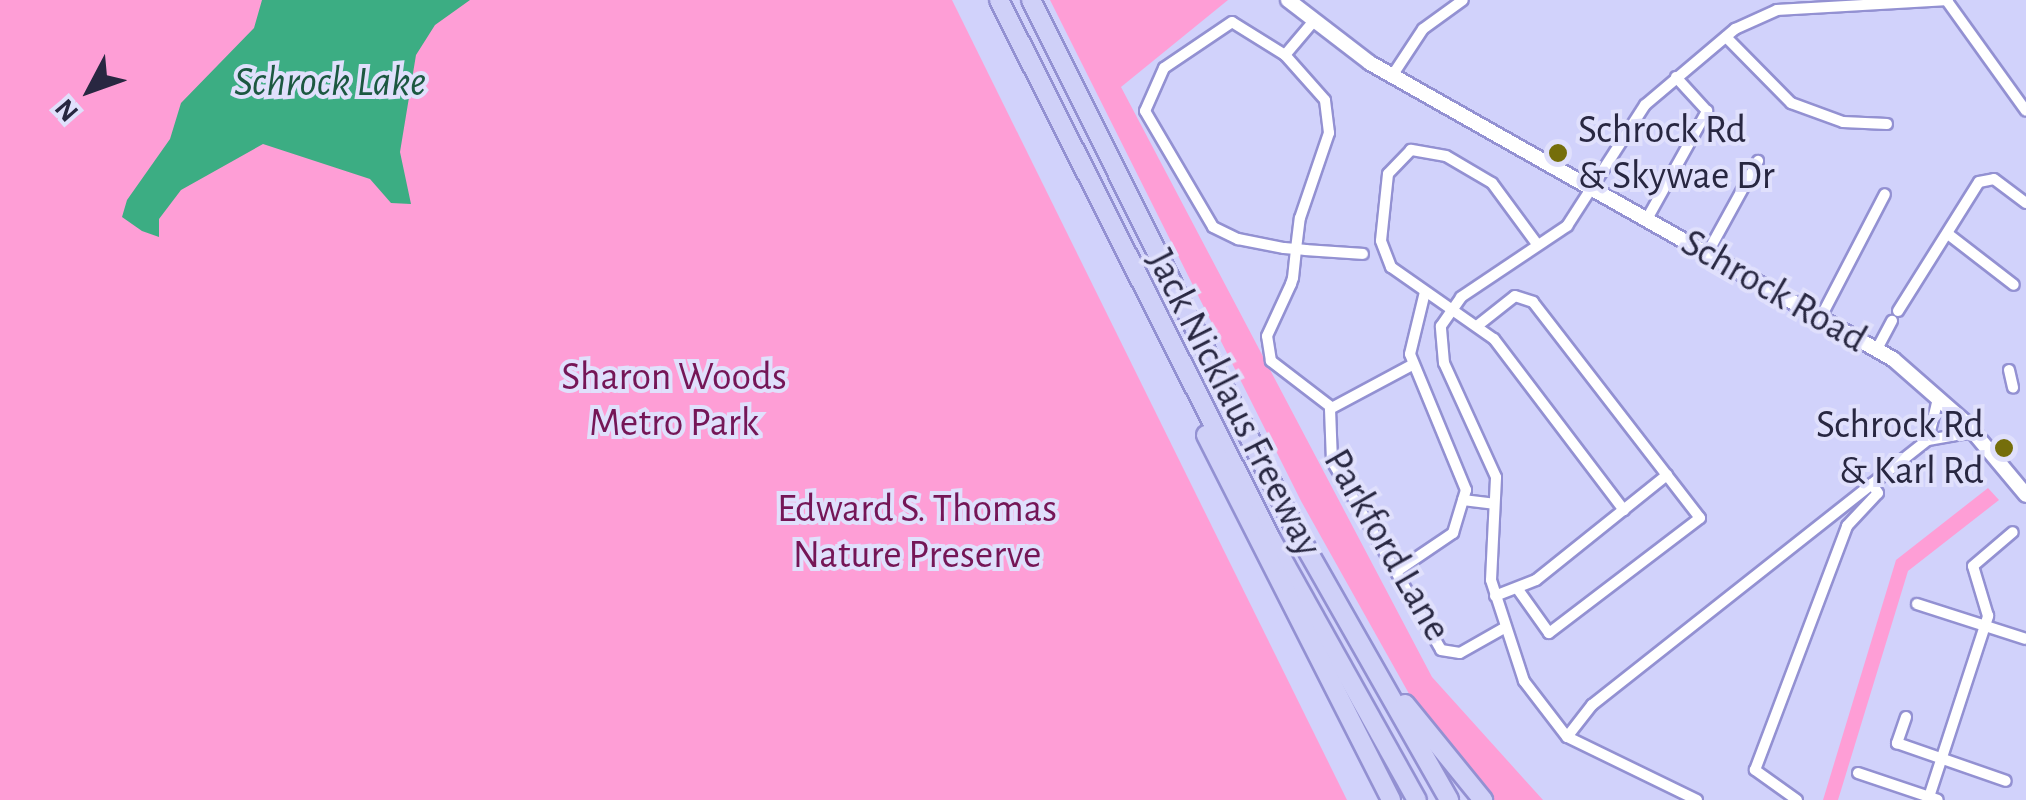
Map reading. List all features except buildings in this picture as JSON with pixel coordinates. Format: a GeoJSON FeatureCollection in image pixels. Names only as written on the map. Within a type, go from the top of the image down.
{"type":"FeatureCollection","features":[{"type":"Feature","properties":{"kind":"highway","name":"Jack Nicklaus Freeway"},"geometry":{"type":"LineString","coordinates":[[999,0],[1156,310],[1417,800]]}},
{"type":"Feature","properties":{"kind":"highway","name":"Jack Nicklaus Freeway"},"geometry":{"type":"LineString","coordinates":[[1031,0],[1308,552],[1449,800]]}},
{"type":"Feature","properties":{"kind":"highway"},"geometry":{"type":"LineString","coordinates":[[1156,310],[1244,521],[1391,800]]}},
{"type":"Feature","properties":{"kind":"highway"},"geometry":{"type":"LineString","coordinates":[[1308,552],[1425,733],[1483,800]]}},
{"type":"Feature","properties":{"kind":"highway"},"geometry":{"type":"LineString","coordinates":[[1342,711],[1378,800]]}},
{"type":"Feature","properties":{"kind":"main road","name":"Schrock Road"},"geometry":{"type":"LineString","coordinates":[[1288,0],[1312,23],[1392,76],[1822,315],[1877,350],[1938,396],[1974,432],[2026,496]]}},
{"type":"Feature","properties":{"kind":"street"},"geometry":{"type":"LineString","coordinates":[[1392,76],[1423,29],[1463,0]]}},
{"type":"Feature","properties":{"kind":"street"},"geometry":{"type":"LineString","coordinates":[[1694,796],[1567,737],[1533,697],[1495,596],[1492,460],[1441,355],[1450,309],[1567,226],[1644,106],[1726,37],[1776,5],[1947,0],[2026,111]]}},
{"type":"Feature","properties":{"kind":"street"},"geometry":{"type":"LineString","coordinates":[[1331,407],[1272,361],[1268,328],[1292,284],[1296,249],[1331,116],[1285,55],[1268,42],[1225,22],[1164,68],[1146,111],[1213,226],[1296,249],[1363,254]]}},
{"type":"Feature","properties":{"kind":"street"},"geometry":{"type":"LineString","coordinates":[[1285,55],[1312,23]]}},
{"type":"Feature","properties":{"kind":"street"},"geometry":{"type":"LineString","coordinates":[[1726,37],[1791,103],[1843,122],[1887,124]]}},
{"type":"Feature","properties":{"kind":"street"},"geometry":{"type":"LineString","coordinates":[[1646,219],[1707,111],[1676,77]]}},
{"type":"Feature","properties":{"kind":"street"},"geometry":{"type":"LineString","coordinates":[[1537,244],[1492,183],[1446,156],[1412,150],[1388,174],[1381,241],[1391,267],[1477,326],[1624,510]]}},
{"type":"Feature","properties":{"kind":"street"},"geometry":{"type":"LineString","coordinates":[[1708,252],[1758,161]]}},
{"type":"Feature","properties":{"kind":"street"},"geometry":{"type":"LineString","coordinates":[[1877,350],[1948,234],[1988,180],[2026,203]]}},
{"type":"Feature","properties":{"kind":"street"},"geometry":{"type":"LineString","coordinates":[[1822,315],[1885,194]]}},
{"type":"Feature","properties":{"kind":"street"},"geometry":{"type":"LineString","coordinates":[[1948,234],[2014,285]]}},
{"type":"Feature","properties":{"kind":"street"},"geometry":{"type":"LineString","coordinates":[[1397,571],[1453,533],[1464,500],[1464,470],[1412,365],[1409,332],[1425,292]]}},
{"type":"Feature","properties":{"kind":"street"},"geometry":{"type":"LineString","coordinates":[[1477,326],[1515,296],[1533,302],[1700,518],[1548,633],[1519,591]]}},
{"type":"Feature","properties":{"kind":"street","name":"Parkford Lane"},"geometry":{"type":"LineString","coordinates":[[1412,365],[1331,407],[1324,437],[1332,461],[1446,654],[1504,628]]}},
{"type":"Feature","properties":{"kind":"street"},"geometry":{"type":"LineString","coordinates":[[2009,370],[2014,388]]}},
{"type":"Feature","properties":{"kind":"street"},"geometry":{"type":"LineString","coordinates":[[1928,440],[1938,396]]}},
{"type":"Feature","properties":{"kind":"street"},"geometry":{"type":"LineString","coordinates":[[1567,737],[1592,706],[1928,440],[1974,432]]}},
{"type":"Feature","properties":{"kind":"street"},"geometry":{"type":"LineString","coordinates":[[1495,596],[1519,591],[1666,475]]}},
{"type":"Feature","properties":{"kind":"street"},"geometry":{"type":"LineString","coordinates":[[1797,800],[1757,778],[1756,766],[1847,526],[1878,494],[1872,484]]}},
{"type":"Feature","properties":{"kind":"street"},"geometry":{"type":"LineString","coordinates":[[1464,500],[1494,504]]}},
{"type":"Feature","properties":{"kind":"street"},"geometry":{"type":"LineString","coordinates":[[1858,774],[1932,799],[1941,758],[1985,626],[1988,593],[1974,566],[2013,532]]}},
{"type":"Feature","properties":{"kind":"street"},"geometry":{"type":"LineString","coordinates":[[1917,604],[2026,638]]}},
{"type":"Feature","properties":{"kind":"street"},"geometry":{"type":"LineString","coordinates":[[1906,717],[1898,743],[2006,782]]}},
{"type":"Feature","properties":{"kind":"green space","name":"Sharon Woods Metro Park"},"geometry":{"type":"Polygon","coordinates":[[[0,0],[952,0],[1347,800],[0,800],[0,0]]]}},
{"type":"Feature","properties":{"kind":"green space"},"geometry":{"type":"Polygon","coordinates":[[[1050,0],[1228,0],[1121,87],[1432,677],[1543,800],[1490,800],[1417,708],[1301,501],[1050,0]]]}},
{"type":"Feature","properties":{"kind":"green space"},"geometry":{"type":"Polygon","coordinates":[[[1988,488],[1999,500],[1908,571],[1838,800],[1823,800],[1896,560],[1988,488]]]}},
{"type":"Feature","properties":{"kind":"water","name":"Schrock Lake"},"geometry":{"type":"Polygon","coordinates":[[[262,0],[470,0],[435,25],[416,55],[400,152],[411,204],[391,203],[370,179],[263,144],[181,190],[159,219],[159,237],[142,231],[122,217],[127,200],[170,139],[181,103],[254,28],[262,0]]]}},
{"type":"Feature","properties":{"kind":"place","name":"Schrock Rd & Skywae Dr"},"geometry":{"type":"Point","coordinates":[1558,153]}},
{"type":"Feature","properties":{"kind":"place","name":"Schrock Rd & Karl Rd"},"geometry":{"type":"Point","coordinates":[2004,448]}},
{"type":"Feature","properties":{"kind":"park label","name":"Edward S. Thomas Nature Preserve"},"geometry":{"type":"Point","coordinates":[917,532]}}]}
